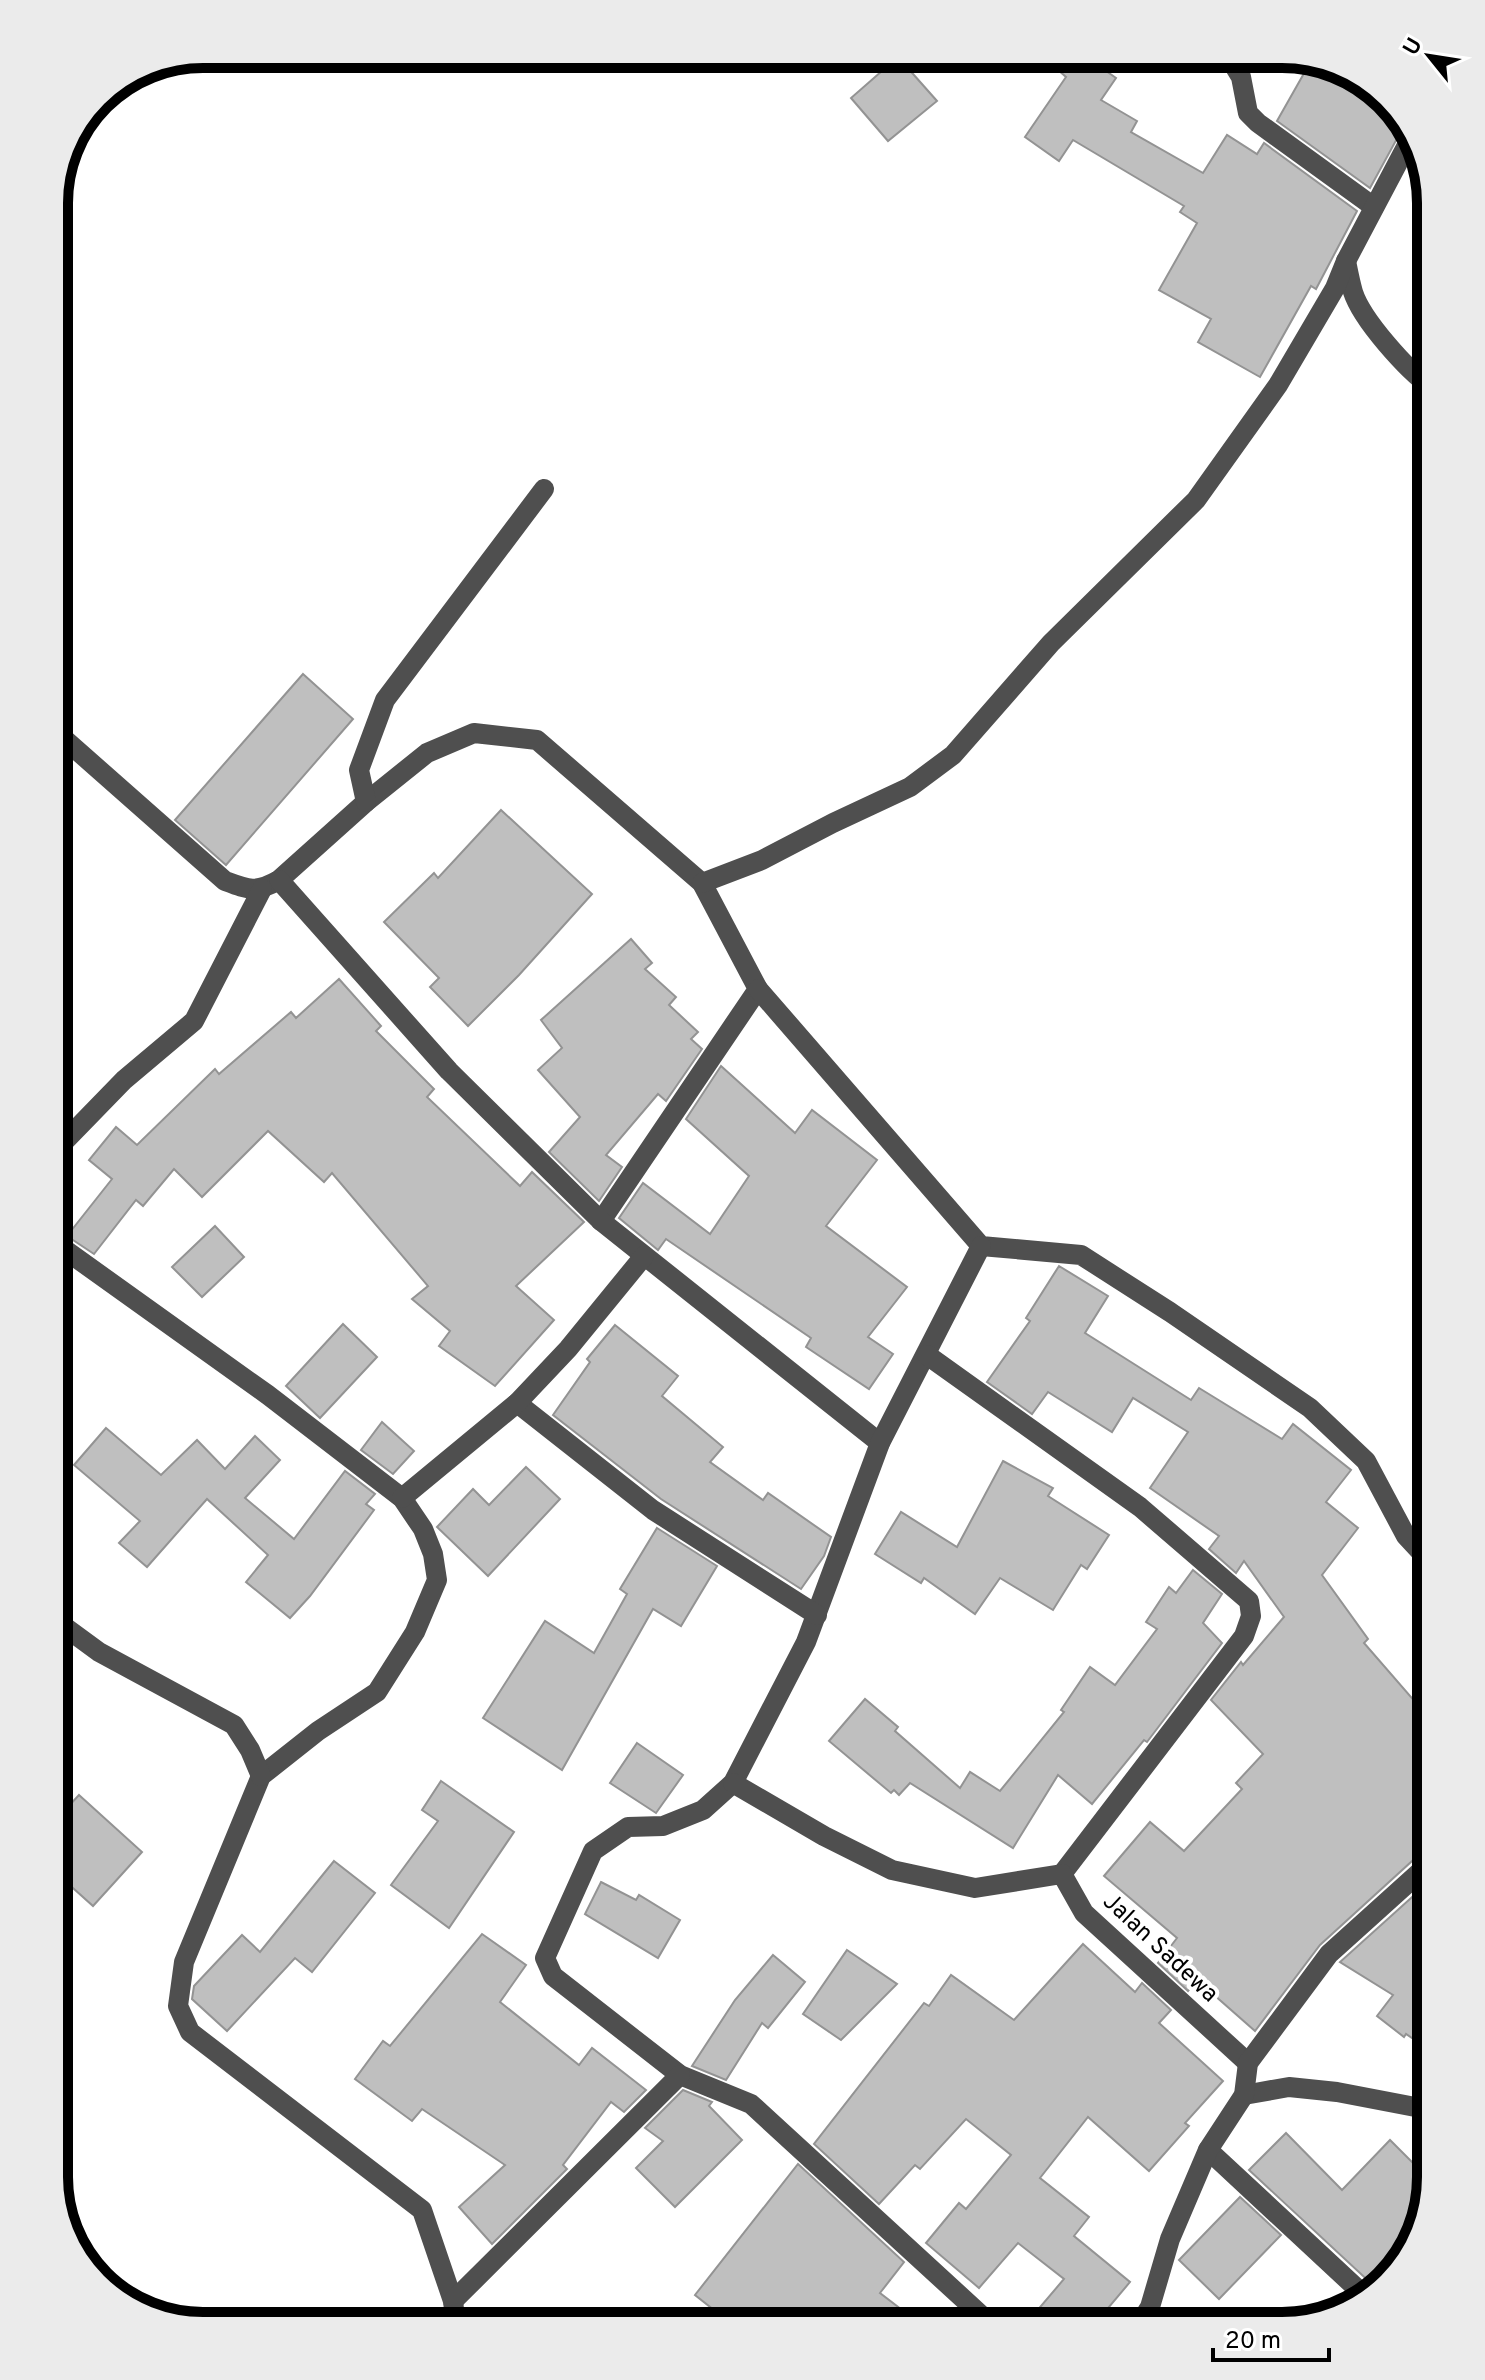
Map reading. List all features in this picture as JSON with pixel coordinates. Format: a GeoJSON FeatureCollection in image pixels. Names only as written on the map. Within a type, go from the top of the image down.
{"type":"FeatureCollection","features":[{"type":"Feature","properties":{"kind":"street"},"geometry":{"type":"LineString","coordinates":[[1236,68],[1241,77],[1248,113],[1374,207]]}},
{"type":"Feature","properties":{"kind":"street"},"geometry":{"type":"LineString","coordinates":[[702,883],[762,860],[910,787],[953,755],[1051,643],[1196,500],[1278,385],[1335,288],[1405,149]]}},
{"type":"Feature","properties":{"kind":"street"},"geometry":{"type":"LineString","coordinates":[[1346,261],[1353,293],[1367,319],[1417,376]]}},
{"type":"Feature","properties":{"kind":"street"},"geometry":{"type":"LineString","coordinates":[[366,802],[359,770],[385,700],[544,489]]}},
{"type":"Feature","properties":{"kind":"street"},"geometry":{"type":"LineString","coordinates":[[68,1138],[124,1080],[194,1021],[270,885],[366,802],[427,753],[474,733],[537,740],[702,883],[758,989],[981,1246],[1081,1255],[1310,1408],[1366,1461],[1406,1536],[1417,1548]]}},
{"type":"Feature","properties":{"kind":"street"},"geometry":{"type":"LineString","coordinates":[[68,742],[225,881],[247,890],[270,885]]}},
{"type":"Feature","properties":{"kind":"street"},"geometry":{"type":"LineString","coordinates":[[270,885],[449,1071],[601,1221],[880,1443]]}},
{"type":"Feature","properties":{"kind":"street"},"geometry":{"type":"LineString","coordinates":[[601,1221],[758,989]]}},
{"type":"Feature","properties":{"kind":"street"},"geometry":{"type":"LineString","coordinates":[[978,2312],[751,2104],[680,2075],[553,1976],[545,1958],[593,1851],[628,1827],[663,1826],[703,1810],[733,1783],[806,1642],[880,1443],[981,1246]]}},
{"type":"Feature","properties":{"kind":"street"},"geometry":{"type":"LineString","coordinates":[[68,1252],[268,1395],[402,1498],[423,1529],[433,1554],[437,1580],[415,1632],[377,1692],[318,1731],[261,1776],[184,1962],[178,2006],[190,2032],[422,2210],[454,2312]]}},
{"type":"Feature","properties":{"kind":"street"},"geometry":{"type":"LineString","coordinates":[[402,1498],[517,1403],[568,1349],[644,1256]]}},
{"type":"Feature","properties":{"kind":"street"},"geometry":{"type":"LineString","coordinates":[[733,1783],[824,1836],[892,1870],[975,1888],[1062,1874],[1244,1636],[1251,1616],[1249,1601],[1140,1507],[927,1355]]}},
{"type":"Feature","properties":{"kind":"street"},"geometry":{"type":"LineString","coordinates":[[517,1403],[653,1510],[817,1615]]}},
{"type":"Feature","properties":{"kind":"street"},"geometry":{"type":"LineString","coordinates":[[68,1629],[99,1652],[234,1725],[250,1750],[261,1776]]}},
{"type":"Feature","properties":{"kind":"street","name":"Jalan Sadewa"},"geometry":{"type":"LineString","coordinates":[[1062,1874],[1084,1913],[1248,2063]]}},
{"type":"Feature","properties":{"kind":"street"},"geometry":{"type":"LineString","coordinates":[[1147,2312],[1170,2239],[1208,2150],[1244,2095],[1248,2063],[1329,1954],[1417,1875]]}},
{"type":"Feature","properties":{"kind":"street"},"geometry":{"type":"LineString","coordinates":[[453,2301],[680,2075]]}},
{"type":"Feature","properties":{"kind":"street"},"geometry":{"type":"LineString","coordinates":[[1244,2095],[1289,2087],[1337,2092],[1417,2107]]}},
{"type":"Feature","properties":{"kind":"street"},"geometry":{"type":"LineString","coordinates":[[1208,2150],[1357,2289]]}},
{"type":"Feature","properties":{"kind":"building"},"geometry":{"type":"Polygon","coordinates":[[[885,68],[908,68],[937,101],[888,141],[851,98],[885,68]]]}},
{"type":"Feature","properties":{"kind":"building"},"geometry":{"type":"Polygon","coordinates":[[[1056,68],[1102,68],[1116,78],[1101,100],[1137,121],[1131,132],[1203,173],[1227,135],[1257,154],[1264,143],[1357,211],[1316,289],[1311,286],[1260,377],[1198,342],[1211,319],[1159,290],[1197,223],[1180,212],[1184,206],[1073,140],[1059,161],[1025,137],[1066,77],[1056,68]]]}},
{"type":"Feature","properties":{"kind":"building"},"geometry":{"type":"Polygon","coordinates":[[[1306,71],[1325,75],[1357,91],[1384,114],[1399,136],[1370,188],[1277,121],[1306,71]]]}},
{"type":"Feature","properties":{"kind":"building"},"geometry":{"type":"Polygon","coordinates":[[[303,674],[353,719],[226,865],[175,820],[303,674]]]}},
{"type":"Feature","properties":{"kind":"building"},"geometry":{"type":"Polygon","coordinates":[[[501,810],[592,894],[468,1026],[430,987],[439,978],[384,922],[434,873],[438,878],[501,810]]]}},
{"type":"Feature","properties":{"kind":"building"},"geometry":{"type":"Polygon","coordinates":[[[631,939],[652,963],[645,969],[676,997],[669,1005],[698,1032],[691,1039],[702,1049],[666,1101],[658,1094],[606,1155],[622,1167],[599,1201],[549,1152],[580,1117],[538,1070],[562,1048],[541,1020],[631,939]]]}},
{"type":"Feature","properties":{"kind":"building"},"geometry":{"type":"Polygon","coordinates":[[[339,979],[381,1026],[376,1031],[434,1089],[427,1097],[520,1186],[532,1172],[584,1222],[516,1286],[554,1320],[495,1386],[439,1346],[450,1331],[412,1299],[428,1286],[332,1173],[324,1182],[268,1131],[202,1197],[174,1169],[143,1206],[136,1200],[94,1254],[68,1237],[112,1179],[89,1160],[116,1127],[137,1145],[215,1069],[219,1074],[291,1012],[296,1018],[339,979]]]}},
{"type":"Feature","properties":{"kind":"building"},"geometry":{"type":"Polygon","coordinates":[[[721,1066],[795,1133],[812,1110],[877,1160],[826,1226],[907,1287],[868,1337],[893,1354],[869,1389],[806,1347],[811,1338],[666,1239],[658,1250],[619,1218],[643,1183],[710,1234],[749,1176],[686,1119],[721,1066]]]}},
{"type":"Feature","properties":{"kind":"building"},"geometry":{"type":"Polygon","coordinates":[[[215,1226],[244,1257],[202,1297],[172,1267],[215,1226]]]}},
{"type":"Feature","properties":{"kind":"building"},"geometry":{"type":"Polygon","coordinates":[[[1059,1266],[1108,1296],[1085,1333],[1191,1400],[1199,1388],[1282,1439],[1293,1424],[1351,1470],[1326,1502],[1358,1528],[1322,1575],[1368,1639],[1364,1643],[1417,1704],[1417,1857],[1320,1945],[1255,2031],[1197,1980],[1188,1991],[1158,1963],[1177,1938],[1104,1876],[1150,1822],[1184,1851],[1242,1789],[1236,1783],[1263,1754],[1211,1700],[1241,1662],[1243,1665],[1284,1617],[1244,1561],[1236,1573],[1209,1549],[1219,1536],[1150,1488],[1188,1432],[1133,1398],[1112,1432],[1048,1392],[1032,1414],[987,1382],[1030,1321],[1026,1318],[1059,1266]]]}},
{"type":"Feature","properties":{"kind":"building"},"geometry":{"type":"Polygon","coordinates":[[[343,1324],[377,1357],[320,1418],[286,1386],[343,1324]]]}},
{"type":"Feature","properties":{"kind":"building"},"geometry":{"type":"Polygon","coordinates":[[[615,1325],[678,1376],[662,1396],[723,1447],[710,1462],[763,1500],[768,1493],[831,1537],[824,1556],[801,1589],[661,1499],[553,1415],[590,1362],[587,1359],[615,1325]]]}},
{"type":"Feature","properties":{"kind":"building"},"geometry":{"type":"Polygon","coordinates":[[[382,1422],[414,1451],[393,1474],[361,1450],[382,1422]]]}},
{"type":"Feature","properties":{"kind":"building"},"geometry":{"type":"Polygon","coordinates":[[[106,1428],[161,1475],[197,1440],[225,1469],[255,1436],[280,1460],[245,1498],[294,1539],[345,1471],[375,1494],[366,1504],[374,1510],[290,1618],[246,1582],[268,1555],[207,1499],[147,1567],[119,1543],[140,1521],[74,1465],[106,1428]]]}},
{"type":"Feature","properties":{"kind":"building"},"geometry":{"type":"Polygon","coordinates":[[[1003,1461],[1053,1488],[1048,1496],[1109,1535],[1087,1569],[1081,1565],[1053,1610],[1000,1578],[975,1614],[924,1578],[921,1583],[875,1554],[901,1512],[957,1547],[1003,1461]]]}},
{"type":"Feature","properties":{"kind":"building"},"geometry":{"type":"Polygon","coordinates":[[[526,1467],[560,1499],[488,1576],[437,1527],[473,1489],[489,1505],[526,1467]]]}},
{"type":"Feature","properties":{"kind":"building"},"geometry":{"type":"Polygon","coordinates":[[[657,1528],[717,1566],[681,1626],[653,1609],[562,1770],[483,1718],[545,1621],[594,1653],[627,1594],[620,1589],[657,1528]]]}},
{"type":"Feature","properties":{"kind":"building"},"geometry":{"type":"Polygon","coordinates":[[[1193,1570],[1222,1594],[1203,1623],[1222,1643],[1147,1742],[1144,1740],[1092,1804],[1058,1775],[1013,1848],[910,1783],[899,1795],[894,1790],[891,1793],[829,1741],[865,1699],[898,1727],[895,1731],[960,1788],[970,1772],[1000,1791],[1064,1712],[1061,1710],[1090,1667],[1115,1685],[1157,1629],[1146,1622],[1169,1587],[1176,1593],[1193,1570]]]}},
{"type":"Feature","properties":{"kind":"building"},"geometry":{"type":"Polygon","coordinates":[[[637,1743],[683,1775],[656,1813],[610,1783],[637,1743]]]}},
{"type":"Feature","properties":{"kind":"building"},"geometry":{"type":"Polygon","coordinates":[[[441,1781],[514,1832],[449,1928],[391,1885],[438,1821],[422,1810],[441,1781]]]}},
{"type":"Feature","properties":{"kind":"building"},"geometry":{"type":"Polygon","coordinates":[[[79,1795],[142,1852],[93,1906],[68,1884],[68,1807],[79,1795]]]}},
{"type":"Feature","properties":{"kind":"building"},"geometry":{"type":"Polygon","coordinates":[[[334,1861],[375,1893],[312,1972],[295,1958],[227,2031],[192,1999],[194,1986],[242,1935],[260,1952],[334,1861]]]}},
{"type":"Feature","properties":{"kind":"building"},"geometry":{"type":"Polygon","coordinates":[[[601,1882],[636,1900],[639,1895],[680,1920],[658,1958],[585,1914],[601,1882]]]}},
{"type":"Feature","properties":{"kind":"building"},"geometry":{"type":"Polygon","coordinates":[[[1417,1893],[1417,2041],[1406,2034],[1404,2037],[1377,2016],[1393,1995],[1340,1962],[1417,1893]]]}},
{"type":"Feature","properties":{"kind":"building"},"geometry":{"type":"Polygon","coordinates":[[[482,1934],[526,1965],[500,2002],[579,2065],[592,2048],[646,2090],[624,2112],[611,2102],[563,2165],[567,2169],[492,2244],[459,2207],[505,2165],[422,2109],[412,2121],[355,2079],[383,2041],[390,2046],[482,1934]]]}},
{"type":"Feature","properties":{"kind":"building"},"geometry":{"type":"Polygon","coordinates":[[[1083,1944],[1135,1992],[1142,1983],[1171,2010],[1159,2023],[1223,2081],[1185,2123],[1189,2126],[1149,2171],[1088,2117],[1040,2178],[1089,2217],[1074,2236],[1130,2282],[1105,2312],[1036,2312],[1064,2279],[1018,2243],[979,2288],[926,2243],[959,2203],[966,2209],[1011,2155],[966,2119],[920,2169],[915,2165],[879,2204],[814,2144],[924,2003],[929,2006],[951,1975],[1014,2020],[1083,1944]]]}},
{"type":"Feature","properties":{"kind":"building"},"geometry":{"type":"Polygon","coordinates":[[[847,1950],[897,1984],[841,2040],[803,2014],[847,1950]]]}},
{"type":"Feature","properties":{"kind":"building"},"geometry":{"type":"Polygon","coordinates":[[[773,1955],[805,1982],[768,2028],[762,2023],[726,2080],[692,2066],[735,2000],[773,1955]]]}},
{"type":"Feature","properties":{"kind":"building"},"geometry":{"type":"Polygon","coordinates":[[[683,2090],[712,2102],[709,2106],[742,2140],[675,2207],[636,2168],[663,2141],[645,2128],[683,2090]]]}},
{"type":"Feature","properties":{"kind":"building"},"geometry":{"type":"Polygon","coordinates":[[[1286,2133],[1342,2190],[1390,2140],[1417,2167],[1416,2195],[1403,2237],[1384,2266],[1368,2281],[1249,2170],[1286,2133]]]}},
{"type":"Feature","properties":{"kind":"building"},"geometry":{"type":"Polygon","coordinates":[[[798,2164],[904,2262],[880,2293],[905,2312],[717,2312],[695,2295],[798,2164]]]}},
{"type":"Feature","properties":{"kind":"building"},"geometry":{"type":"Polygon","coordinates":[[[1240,2197],[1281,2235],[1219,2299],[1179,2260],[1240,2197]]]}}]}
